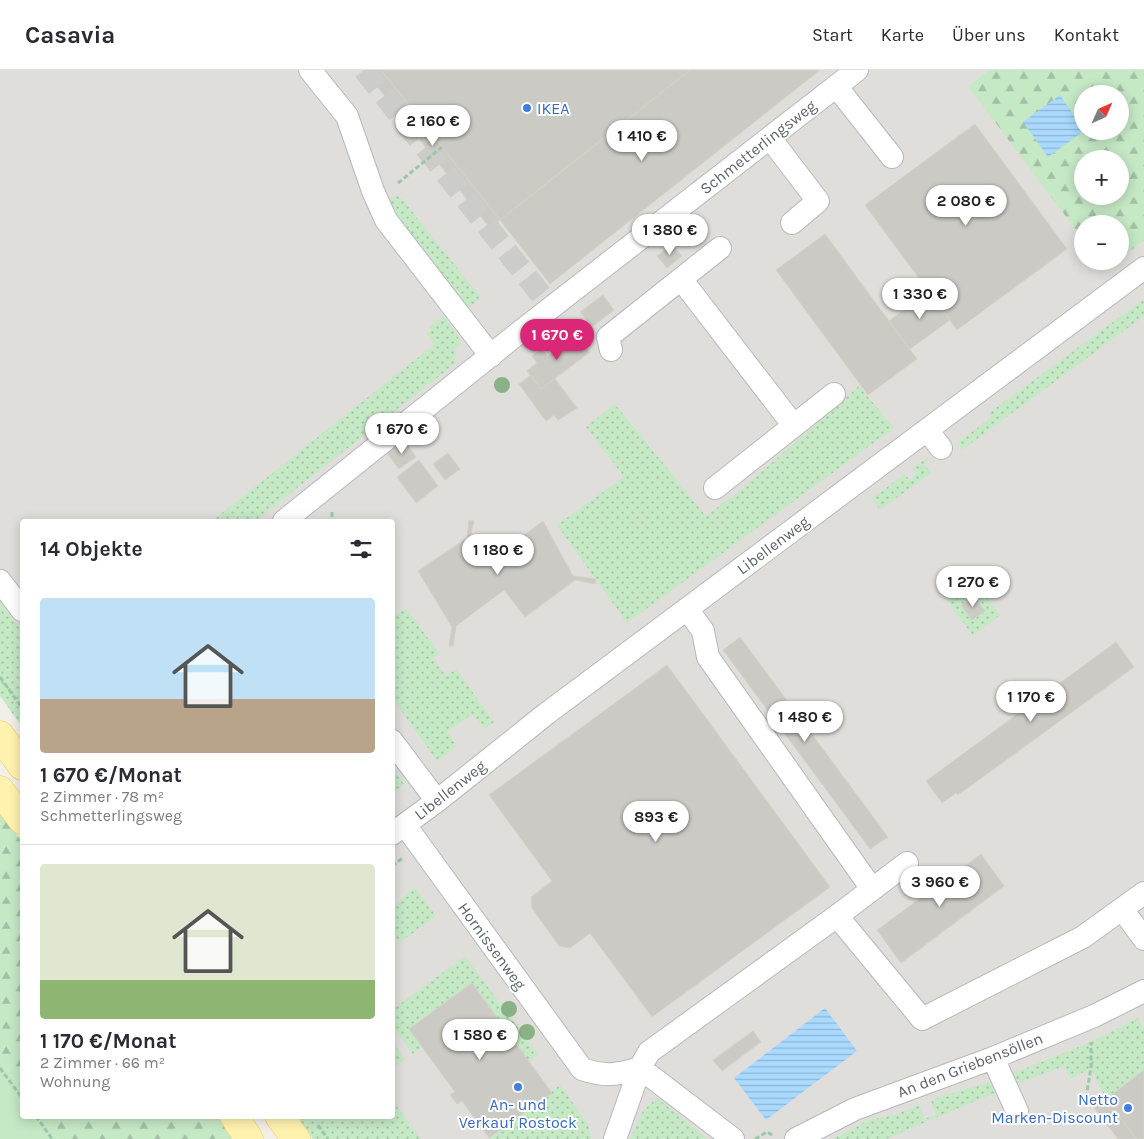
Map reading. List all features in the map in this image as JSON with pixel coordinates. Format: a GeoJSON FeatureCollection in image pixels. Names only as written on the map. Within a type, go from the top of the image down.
{"type":"FeatureCollection","features":[{"type":"Feature","properties":{"kind":"main road"},"geometry":{"type":"LineString","coordinates":[[0,735],[20,763]]}},
{"type":"Feature","properties":{"kind":"main road"},"geometry":{"type":"LineString","coordinates":[[0,790],[20,817]]}},
{"type":"Feature","properties":{"kind":"main road"},"geometry":{"type":"LineString","coordinates":[[236,1119],[249,1139]]}},
{"type":"Feature","properties":{"kind":"main road"},"geometry":{"type":"LineString","coordinates":[[285,1119],[306,1131]]}},
{"type":"Feature","properties":{"kind":"street"},"geometry":{"type":"LineString","coordinates":[[310,70],[347,116],[373,191],[386,220],[491,356]]}},
{"type":"Feature","properties":{"kind":"street","name":"Schmetterlingsweg"},"geometry":{"type":"LineString","coordinates":[[287,519],[491,356],[857,70]]}},
{"type":"Feature","properties":{"kind":"street"},"geometry":{"type":"LineString","coordinates":[[836,86],[892,156]]}},
{"type":"Feature","properties":{"kind":"street"},"geometry":{"type":"LineString","coordinates":[[770,138],[818,201],[792,222]]}},
{"type":"Feature","properties":{"kind":"street"},"geometry":{"type":"LineString","coordinates":[[611,350],[608,337],[643,316],[681,279],[720,248]]}},
{"type":"Feature","properties":{"kind":"street","name":"Libellenweg"},"geometry":{"type":"LineString","coordinates":[[399,830],[546,714],[1144,268]]}},
{"type":"Feature","properties":{"kind":"street"},"geometry":{"type":"LineString","coordinates":[[681,279],[794,426]]}},
{"type":"Feature","properties":{"kind":"street"},"geometry":{"type":"LineString","coordinates":[[714,488],[751,454],[794,426],[834,394]]}},
{"type":"Feature","properties":{"kind":"street"},"geometry":{"type":"LineString","coordinates":[[927,430],[941,448]]}},
{"type":"Feature","properties":{"kind":"street"},"geometry":{"type":"LineString","coordinates":[[0,582],[20,607]]}},
{"type":"Feature","properties":{"kind":"street"},"geometry":{"type":"LineString","coordinates":[[686,609],[703,632],[708,657],[872,889]]}},
{"type":"Feature","properties":{"kind":"street"},"geometry":{"type":"LineString","coordinates":[[395,745],[437,801]]}},
{"type":"Feature","properties":{"kind":"street","name":"Hornissenweg"},"geometry":{"type":"LineString","coordinates":[[399,830],[582,1069],[599,1075],[620,1074],[640,1068]]}},
{"type":"Feature","properties":{"kind":"street"},"geometry":{"type":"LineString","coordinates":[[615,1139],[640,1068],[649,1052],[907,863]]}},
{"type":"Feature","properties":{"kind":"street"},"geometry":{"type":"LineString","coordinates":[[837,916],[922,1020],[1083,937],[1144,893]]}},
{"type":"Feature","properties":{"kind":"street"},"geometry":{"type":"LineString","coordinates":[[1122,909],[1144,939]]}},
{"type":"Feature","properties":{"kind":"street","name":"An den Griebensöllen"},"geometry":{"type":"LineString","coordinates":[[796,1139],[854,1109],[993,1058],[1142,995]]}},
{"type":"Feature","properties":{"kind":"street"},"geometry":{"type":"LineString","coordinates":[[993,1058],[1016,1111]]}},
{"type":"Feature","properties":{"kind":"street"},"geometry":{"type":"LineString","coordinates":[[640,1068],[733,1139]]}},
{"type":"Feature","properties":{"kind":"path"},"geometry":{"type":"LineString","coordinates":[[398,183],[442,147]]}},
{"type":"Feature","properties":{"kind":"path"},"geometry":{"type":"LineString","coordinates":[[0,678],[20,705]]}},
{"type":"Feature","properties":{"kind":"path"},"geometry":{"type":"LineString","coordinates":[[1085,1105],[1091,1068],[1091,1042]]}},
{"type":"Feature","properties":{"kind":"path"},"geometry":{"type":"LineString","coordinates":[[0,1068],[20,1095]]}},
{"type":"Feature","properties":{"kind":"path"},"geometry":{"type":"LineString","coordinates":[[38,1119],[52,1139]]}},
{"type":"Feature","properties":{"kind":"path"},"geometry":{"type":"LineString","coordinates":[[306,1131],[328,1139]]}},
{"type":"Feature","properties":{"kind":"path"},"geometry":{"type":"LineString","coordinates":[[755,1139],[767,1132],[779,1139]]}},
{"type":"Feature","properties":{"kind":"shaded area"},"geometry":{"type":"Polygon","coordinates":[[[0,70],[1144,70],[1144,1139],[375,1139],[390,1119],[395,1119],[395,519],[20,519],[20,642],[0,614],[0,70]]]}},
{"type":"Feature","properties":{"kind":"green space"},"geometry":{"type":"Polygon","coordinates":[[[990,70],[1144,70],[1144,240],[1129,252],[1129,215],[1074,215],[1074,227],[968,86],[990,70]]]}},
{"type":"Feature","properties":{"kind":"green space"},"geometry":{"type":"Polygon","coordinates":[[[397,196],[403,200],[481,298],[467,309],[388,208],[388,201],[392,197],[397,196]]]}},
{"type":"Feature","properties":{"kind":"green space"},"geometry":{"type":"Polygon","coordinates":[[[1144,299],[1144,316],[962,450],[957,443],[992,417],[989,413],[1144,299]]]}},
{"type":"Feature","properties":{"kind":"green space"},"geometry":{"type":"Polygon","coordinates":[[[443,316],[456,333],[461,344],[455,348],[456,363],[258,519],[215,519],[435,344],[427,334],[431,330],[429,327],[443,316]]]}},
{"type":"Feature","properties":{"kind":"green space"},"geometry":{"type":"Polygon","coordinates":[[[859,386],[894,428],[627,623],[557,525],[624,477],[586,427],[615,404],[706,516],[742,489],[859,386]]]}},
{"type":"Feature","properties":{"kind":"green space"},"geometry":{"type":"Polygon","coordinates":[[[927,458],[928,460],[924,464],[931,473],[880,510],[872,498],[905,474],[909,480],[916,475],[912,469],[927,458]]]}},
{"type":"Feature","properties":{"kind":"green space"},"geometry":{"type":"Polygon","coordinates":[[[975,580],[1000,615],[973,636],[947,600],[975,580]]]}},
{"type":"Feature","properties":{"kind":"green space"},"geometry":{"type":"Polygon","coordinates":[[[0,602],[20,628],[20,724],[0,696],[0,602]]]}},
{"type":"Feature","properties":{"kind":"green space"},"geometry":{"type":"Polygon","coordinates":[[[406,608],[439,653],[433,658],[446,676],[456,669],[494,722],[484,729],[472,714],[447,732],[457,746],[437,761],[395,702],[395,616],[406,608]]]}},
{"type":"Feature","properties":{"kind":"green space"},"geometry":{"type":"Polygon","coordinates":[[[395,771],[404,784],[395,792],[395,771]]]}},
{"type":"Feature","properties":{"kind":"green space"},"geometry":{"type":"Polygon","coordinates":[[[0,811],[20,839],[20,1087],[0,1060],[0,811]]]}},
{"type":"Feature","properties":{"kind":"green space"},"geometry":{"type":"Polygon","coordinates":[[[415,887],[436,916],[399,943],[395,936],[395,905],[415,887]]]}},
{"type":"Feature","properties":{"kind":"green space"},"geometry":{"type":"Polygon","coordinates":[[[465,956],[538,1055],[529,1062],[423,1047],[413,1054],[395,1029],[395,1008],[465,956]]]}},
{"type":"Feature","properties":{"kind":"green space"},"geometry":{"type":"Polygon","coordinates":[[[1138,1018],[1144,1029],[1144,1070],[1106,1099],[1091,1068],[1071,1079],[1064,1066],[1006,1088],[886,1139],[833,1139],[868,1120],[895,1115],[919,1105],[924,1119],[936,1115],[931,1100],[1002,1078],[1091,1042],[1138,1018]]]}},
{"type":"Feature","properties":{"kind":"green space"},"geometry":{"type":"Polygon","coordinates":[[[395,1045],[405,1059],[395,1066],[395,1045]]]}},
{"type":"Feature","properties":{"kind":"green space"},"geometry":{"type":"Polygon","coordinates":[[[0,1060],[20,1087],[20,1119],[43,1119],[58,1139],[0,1139],[0,1060]]]}},
{"type":"Feature","properties":{"kind":"green space"},"geometry":{"type":"Polygon","coordinates":[[[560,1085],[588,1124],[591,1139],[489,1139],[560,1085]]]}},
{"type":"Feature","properties":{"kind":"green space"},"geometry":{"type":"Polygon","coordinates":[[[657,1098],[706,1139],[630,1139],[643,1111],[657,1098]]]}},
{"type":"Feature","properties":{"kind":"green space"},"geometry":{"type":"Polygon","coordinates":[[[395,1104],[421,1139],[313,1139],[299,1119],[395,1119],[395,1104]]]}},
{"type":"Feature","properties":{"kind":"green space"},"geometry":{"type":"Polygon","coordinates":[[[43,1119],[222,1119],[235,1139],[58,1139],[43,1119]]]}},
{"type":"Feature","properties":{"kind":"water"},"geometry":{"type":"Polygon","coordinates":[[[1060,95],[1074,115],[1074,138],[1048,157],[1023,122],[1060,95]]]}},
{"type":"Feature","properties":{"kind":"water"},"geometry":{"type":"Polygon","coordinates":[[[825,1008],[857,1051],[766,1120],[734,1078],[825,1008]]]}},
{"type":"Feature","properties":{"kind":"building"},"geometry":{"type":"Polygon","coordinates":[[[364,70],[381,70],[500,220],[490,228],[364,70]]]}},
{"type":"Feature","properties":{"kind":"building","name":"IKEA"},"geometry":{"type":"Polygon","coordinates":[[[381,70],[690,70],[500,220],[381,70]]]}},
{"type":"Feature","properties":{"kind":"building"},"geometry":{"type":"Polygon","coordinates":[[[690,70],[820,70],[550,284],[500,220],[690,70]]]}},
{"type":"Feature","properties":{"kind":"building"},"geometry":{"type":"Polygon","coordinates":[[[975,124],[1067,249],[957,330],[865,205],[975,124]]]}},
{"type":"Feature","properties":{"kind":"building"},"geometry":{"type":"Polygon","coordinates":[[[825,234],[917,359],[868,395],[776,270],[825,234]]]}},
{"type":"Feature","properties":{"kind":"building"},"geometry":{"type":"Polygon","coordinates":[[[672,244],[682,256],[667,268],[657,256],[672,244]]]}},
{"type":"Feature","properties":{"kind":"building"},"geometry":{"type":"Polygon","coordinates":[[[929,291],[950,320],[910,349],[889,321],[929,291]]]}},
{"type":"Feature","properties":{"kind":"building"},"geometry":{"type":"Polygon","coordinates":[[[603,295],[614,310],[592,327],[580,312],[603,295]]]}},
{"type":"Feature","properties":{"kind":"building"},"geometry":{"type":"Polygon","coordinates":[[[577,334],[590,352],[541,389],[527,371],[537,363],[532,356],[542,348],[548,356],[577,334]]]}},
{"type":"Feature","properties":{"kind":"building"},"geometry":{"type":"Polygon","coordinates":[[[531,375],[541,389],[555,379],[577,408],[558,420],[554,415],[546,421],[519,384],[531,375]]]}},
{"type":"Feature","properties":{"kind":"building"},"geometry":{"type":"Polygon","coordinates":[[[404,440],[416,457],[399,469],[387,453],[404,440]]]}},
{"type":"Feature","properties":{"kind":"building"},"geometry":{"type":"Polygon","coordinates":[[[448,453],[460,469],[445,480],[433,464],[448,453]]]}},
{"type":"Feature","properties":{"kind":"building"},"geometry":{"type":"Polygon","coordinates":[[[419,460],[438,486],[416,503],[397,477],[419,460]]]}},
{"type":"Feature","properties":{"kind":"building"},"geometry":{"type":"Polygon","coordinates":[[[469,520],[474,521],[469,542],[486,564],[543,521],[573,576],[596,579],[595,584],[575,580],[525,617],[504,590],[456,626],[453,646],[449,646],[452,627],[418,571],[467,538],[469,520]]]}},
{"type":"Feature","properties":{"kind":"building"},"geometry":{"type":"Polygon","coordinates":[[[974,596],[985,611],[972,620],[961,605],[974,596]]]}},
{"type":"Feature","properties":{"kind":"building"},"geometry":{"type":"Polygon","coordinates":[[[740,637],[888,837],[870,849],[723,650],[740,637]]]}},
{"type":"Feature","properties":{"kind":"building"},"geometry":{"type":"Polygon","coordinates":[[[1116,642],[1134,667],[958,795],[956,793],[942,803],[926,781],[1116,642]]]}},
{"type":"Feature","properties":{"kind":"building"},"geometry":{"type":"Polygon","coordinates":[[[667,665],[830,887],[652,1017],[590,933],[570,948],[559,946],[532,908],[531,897],[552,881],[489,795],[667,665]]]}},
{"type":"Feature","properties":{"kind":"building"},"geometry":{"type":"Polygon","coordinates":[[[981,854],[1004,886],[901,963],[877,930],[981,854]]]}},
{"type":"Feature","properties":{"kind":"building"},"geometry":{"type":"Polygon","coordinates":[[[472,983],[552,1093],[489,1138],[462,1101],[457,1104],[450,1095],[455,1092],[409,1029],[472,983]]]}},
{"type":"Feature","properties":{"kind":"building"},"geometry":{"type":"Polygon","coordinates":[[[753,1031],[761,1042],[722,1071],[713,1060],[753,1031]]]}},
{"type":"Feature","properties":{"kind":"building","name":"Netto Marken-Discount"},"geometry":{"type":"Polygon","coordinates":[[[1144,1070],[1144,1139],[1137,1139],[1106,1099],[1144,1070]]]}},
{"type":"Feature","properties":{"kind":"building"},"geometry":{"type":"Polygon","coordinates":[[[1106,1099],[1136,1138],[1118,1139],[1094,1108],[1106,1099]]]}},
{"type":"Feature","properties":{"kind":"tunnel"},"geometry":{"type":"LineString","coordinates":[[364,70],[542,296]]}},
{"type":"Feature","properties":{"kind":"place","name":"IKEA"},"geometry":{"type":"Point","coordinates":[527,108]}},
{"type":"Feature","properties":{"kind":"place","name":"An- und Verkauf Rostock"},"geometry":{"type":"Point","coordinates":[518,1087]}},
{"type":"Feature","properties":{"kind":"place","name":"Netto Marken-Discount"},"geometry":{"type":"Point","coordinates":[1128,1108]}}]}
